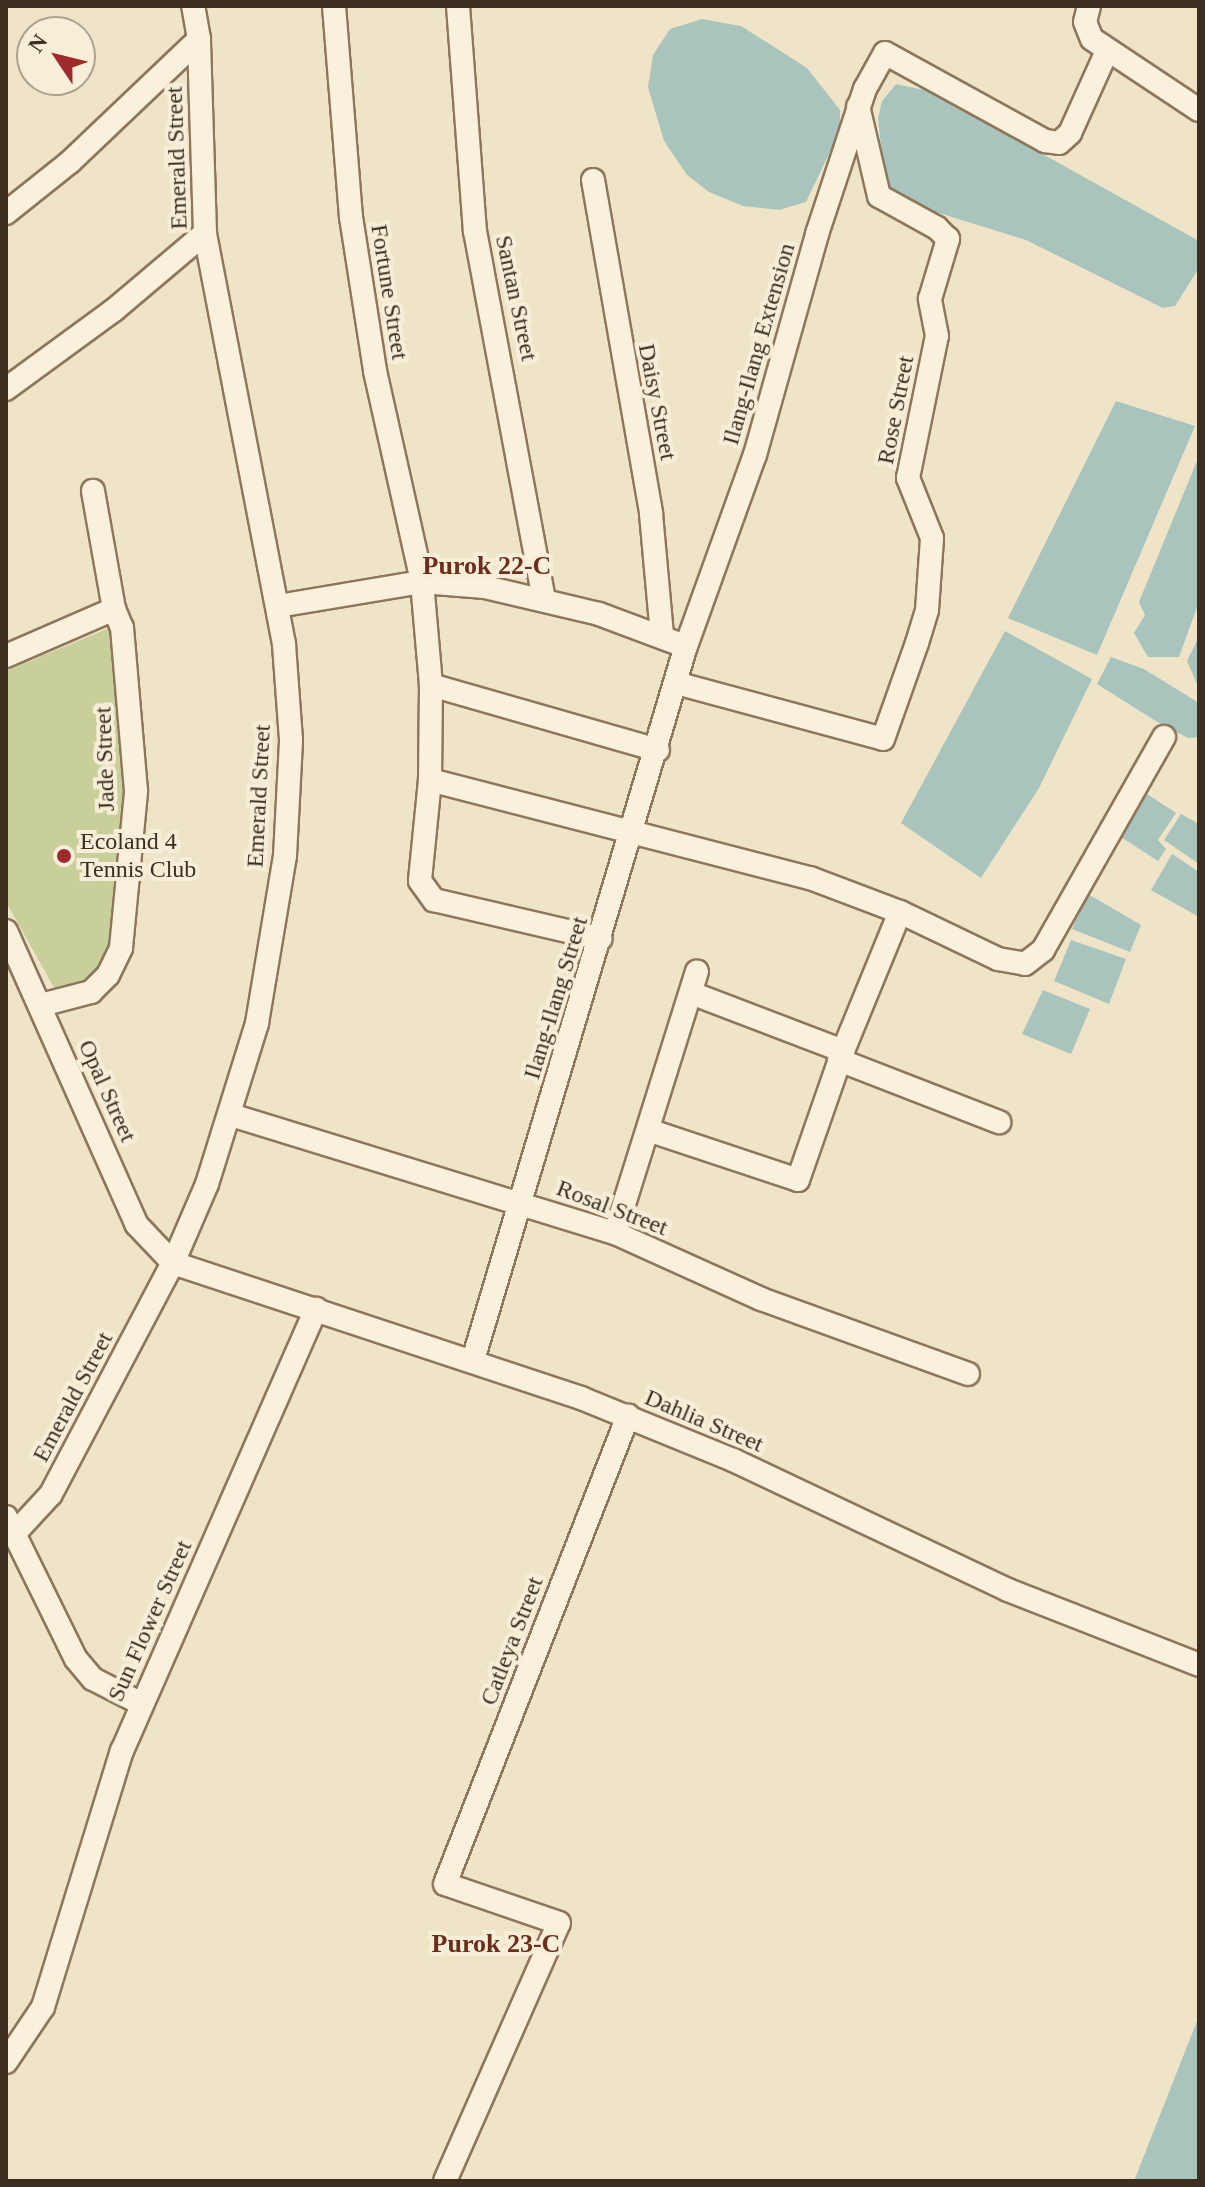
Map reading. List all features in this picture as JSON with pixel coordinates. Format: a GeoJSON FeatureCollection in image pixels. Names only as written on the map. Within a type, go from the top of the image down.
{"type":"FeatureCollection","features":[{"type":"Feature","properties":{"kind":"street","name":"Emerald Street"},"geometry":{"type":"LineString","coordinates":[[10,1526],[51,1494],[173,1263],[231,1115],[257,1023],[285,856],[291,740],[278,606],[205,233],[199,39],[193,6]]}},
{"type":"Feature","properties":{"kind":"street","name":"Fortune Street"},"geometry":{"type":"LineString","coordinates":[[334,6],[351,217],[375,371],[422,582],[431,685],[430,780],[420,869],[425,892],[434,900],[601,939]]}},
{"type":"Feature","properties":{"kind":"street","name":"Santan Street"},"geometry":{"type":"LineString","coordinates":[[458,6],[475,231],[544,599]]}},
{"type":"Feature","properties":{"kind":"street"},"geometry":{"type":"LineString","coordinates":[[1087,14],[1092,39],[1199,110]]}},
{"type":"Feature","properties":{"kind":"street"},"geometry":{"type":"LineString","coordinates":[[6,213],[70,162],[199,39]]}},
{"type":"Feature","properties":{"kind":"street","name":"Ilang-Ilang Extension"},"geometry":{"type":"LineString","coordinates":[[685,649],[755,455],[858,106],[885,53],[1045,141],[1059,143],[1070,133],[1107,51]]}},
{"type":"Feature","properties":{"kind":"street","name":"Rose Street"},"geometry":{"type":"LineString","coordinates":[[676,683],[883,739],[917,643],[927,610],[932,538],[908,478],[937,336],[930,299],[948,239],[937,228],[879,196],[858,106]]}},
{"type":"Feature","properties":{"kind":"street","name":"Daisy Street"},"geometry":{"type":"LineString","coordinates":[[593,180],[651,514],[662,635]]}},
{"type":"Feature","properties":{"kind":"street"},"geometry":{"type":"LineString","coordinates":[[6,389],[114,310],[205,233]]}},
{"type":"Feature","properties":{"kind":"street","name":"Jade Street"},"geometry":{"type":"LineString","coordinates":[[41,1005],[91,992],[108,975],[121,948],[136,791],[122,628],[114,609],[93,491]]}},
{"type":"Feature","properties":{"kind":"street"},"geometry":{"type":"LineString","coordinates":[[278,606],[422,582],[544,599],[662,635],[685,649]]}},
{"type":"Feature","properties":{"kind":"street"},"geometry":{"type":"LineString","coordinates":[[8,650],[114,609]]}},
{"type":"Feature","properties":{"kind":"street","name":"Ilang-Ilang Street"},"geometry":{"type":"LineString","coordinates":[[473,1360],[658,750],[685,649]]}},
{"type":"Feature","properties":{"kind":"street"},"geometry":{"type":"LineString","coordinates":[[431,685],[658,750]]}},
{"type":"Feature","properties":{"kind":"street"},"geometry":{"type":"LineString","coordinates":[[430,780],[810,878],[900,912],[1011,964],[1035,959],[1164,737]]}},
{"type":"Feature","properties":{"kind":"street"},"geometry":{"type":"LineString","coordinates":[[648,1130],[798,1180],[841,1056],[900,912]]}},
{"type":"Feature","properties":{"kind":"street","name":"Opal Street"},"geometry":{"type":"LineString","coordinates":[[6,931],[137,1225],[173,1263]]}},
{"type":"Feature","properties":{"kind":"street"},"geometry":{"type":"LineString","coordinates":[[615,1233],[694,982],[841,1056],[999,1122]]}},
{"type":"Feature","properties":{"kind":"street","name":"Rosal Street"},"geometry":{"type":"LineString","coordinates":[[231,1115],[615,1233],[775,1304],[968,1374]]}},
{"type":"Feature","properties":{"kind":"street","name":"Dahlia Street"},"geometry":{"type":"LineString","coordinates":[[173,1263],[473,1360],[628,1416],[733,1460],[1008,1590],[1199,1665]]}},
{"type":"Feature","properties":{"kind":"street","name":"Sun Flower Street"},"geometry":{"type":"LineString","coordinates":[[6,2062],[43,2007],[100,1815],[142,1704],[316,1309]]}},
{"type":"Feature","properties":{"kind":"street","name":"Catleya Street"},"geometry":{"type":"LineString","coordinates":[[445,2181],[559,1923],[445,1884],[628,1416]]}},
{"type":"Feature","properties":{"kind":"street"},"geometry":{"type":"LineString","coordinates":[[10,1526],[76,1659],[93,1679],[142,1704]]}},
{"type":"Feature","properties":{"kind":"green space","name":"Ecoland 4 Tennis Club"},"geometry":{"type":"Polygon","coordinates":[[[114,626],[129,771],[109,950],[104,966],[82,987],[57,993],[6,902],[6,671],[114,626]]]}},
{"type":"Feature","properties":{"kind":"water"},"geometry":{"type":"Polygon","coordinates":[[[702,19],[741,26],[807,68],[840,110],[840,131],[806,202],[779,210],[743,206],[709,192],[687,175],[664,141],[648,87],[653,55],[670,29],[702,19]]]}},
{"type":"Feature","properties":{"kind":"water"},"geometry":{"type":"Polygon","coordinates":[[[896,84],[929,91],[1199,241],[1199,268],[1175,306],[1163,308],[1026,240],[900,201],[889,187],[883,166],[878,118],[882,101],[896,84]]]}},
{"type":"Feature","properties":{"kind":"water"},"geometry":{"type":"Polygon","coordinates":[[[1116,401],[1195,426],[1097,655],[1008,618],[1116,401]]]}},
{"type":"Feature","properties":{"kind":"water"},"geometry":{"type":"Polygon","coordinates":[[[1199,456],[1199,602],[1179,657],[1148,657],[1134,633],[1145,615],[1139,602],[1199,456]]]}},
{"type":"Feature","properties":{"kind":"water"},"geometry":{"type":"Polygon","coordinates":[[[1005,631],[1092,679],[1039,788],[981,878],[901,823],[1005,631]]]}},
{"type":"Feature","properties":{"kind":"water"},"geometry":{"type":"Polygon","coordinates":[[[1199,636],[1199,689],[1187,661],[1199,636]]]}},
{"type":"Feature","properties":{"kind":"water"},"geometry":{"type":"Polygon","coordinates":[[[1111,657],[1144,669],[1199,703],[1199,737],[1188,738],[1162,725],[1097,684],[1111,657]]]}},
{"type":"Feature","properties":{"kind":"water"},"geometry":{"type":"Polygon","coordinates":[[[1147,794],[1176,813],[1158,840],[1166,849],[1158,861],[1121,837],[1147,794]]]}},
{"type":"Feature","properties":{"kind":"water"},"geometry":{"type":"Polygon","coordinates":[[[1181,814],[1199,824],[1199,864],[1164,840],[1181,814]]]}},
{"type":"Feature","properties":{"kind":"water"},"geometry":{"type":"Polygon","coordinates":[[[1172,854],[1199,872],[1199,917],[1151,890],[1172,854]]]}},
{"type":"Feature","properties":{"kind":"water"},"geometry":{"type":"Polygon","coordinates":[[[1088,894],[1141,925],[1130,952],[1072,929],[1088,894]]]}},
{"type":"Feature","properties":{"kind":"water"},"geometry":{"type":"Polygon","coordinates":[[[1071,940],[1126,959],[1109,1004],[1054,981],[1071,940]]]}},
{"type":"Feature","properties":{"kind":"water"},"geometry":{"type":"Polygon","coordinates":[[[1043,990],[1090,1009],[1071,1054],[1022,1034],[1043,990]]]}},
{"type":"Feature","properties":{"kind":"water"},"geometry":{"type":"Polygon","coordinates":[[[1199,2016],[1199,2181],[1134,2181],[1199,2016]]]}},
{"type":"Feature","properties":{"kind":"place","name":"Ecoland 4 Tennis Club"},"geometry":{"type":"Point","coordinates":[64,856]}},
{"type":"Feature","properties":{"kind":"district","name":"Purok 22-C"},"geometry":{"type":"Point","coordinates":[487,566]}},
{"type":"Feature","properties":{"kind":"district","name":"Purok 23-C"},"geometry":{"type":"Point","coordinates":[496,1944]}}]}
